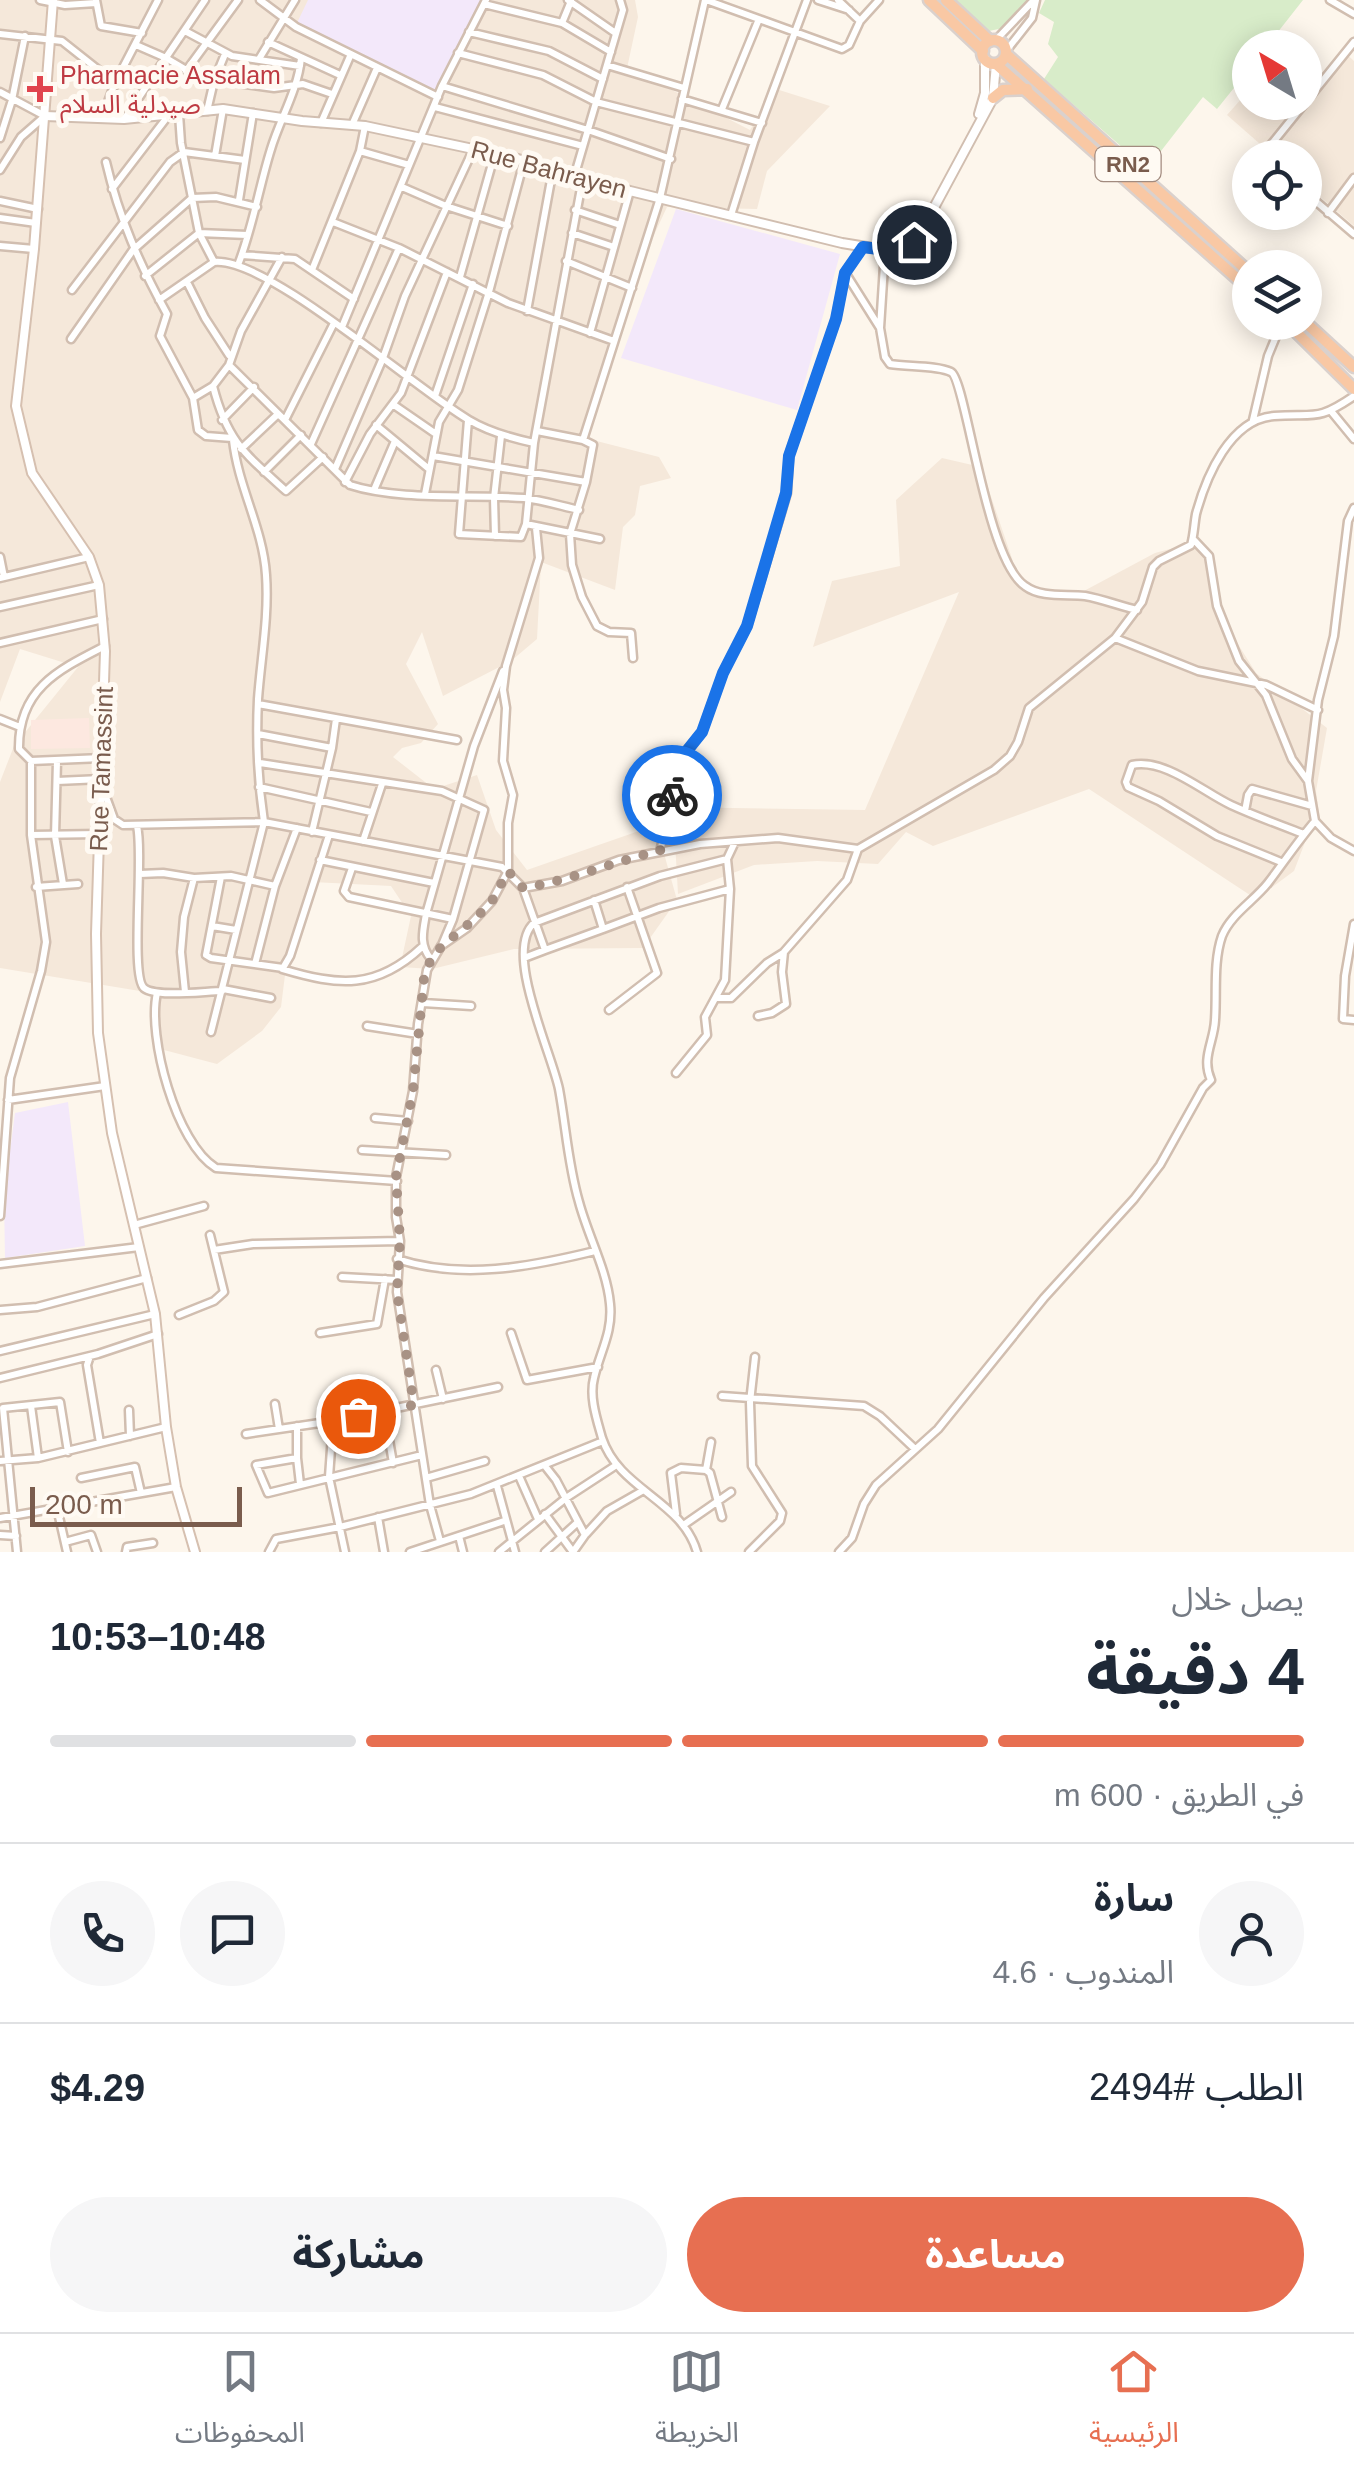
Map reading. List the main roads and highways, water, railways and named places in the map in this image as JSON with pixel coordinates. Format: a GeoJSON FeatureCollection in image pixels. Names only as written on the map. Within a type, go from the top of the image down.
{"type":"FeatureCollection","features":[{"type":"Feature","properties":{"kind":"highway","name":"RN2"},"geometry":{"type":"LineString","coordinates":[[930,0],[990,51],[1006,52],[1232,257]]}},
{"type":"Feature","properties":{"kind":"highway","name":"RN2"},"geometry":{"type":"LineString","coordinates":[[946,0],[1028,90],[1232,274]]}},
{"type":"Feature","properties":{"kind":"highway"},"geometry":{"type":"LineString","coordinates":[[993,98],[1010,89],[1028,90]]}},
{"type":"Feature","properties":{"kind":"highway"},"geometry":{"type":"LineString","coordinates":[[1322,337],[1354,366]]}},
{"type":"Feature","properties":{"kind":"highway"},"geometry":{"type":"LineString","coordinates":[[1302,340],[1354,392]]}},
{"type":"Feature","properties":{"kind":"main road","name":"Rue Tamassint"},"geometry":{"type":"LineString","coordinates":[[53,2],[38,209],[16,406],[32,472],[89,557],[104,619],[96,934],[98,1033],[112,1133],[155,1314],[176,1487],[195,1552]]}},
{"type":"Feature","properties":{"kind":"main road"},"geometry":{"type":"LineString","coordinates":[[977,123],[993,98],[990,51]]}},
{"type":"Feature","properties":{"kind":"main road"},"geometry":{"type":"LineString","coordinates":[[977,123],[990,51]]}},
{"type":"Feature","properties":{"kind":"main road","name":"Rue Bahrayen"},"geometry":{"type":"LineString","coordinates":[[44,116],[124,119],[222,109],[321,124],[364,126],[474,148],[630,191],[886,250],[914,242],[977,123]]}},
{"type":"Feature","properties":{"kind":"place","name":"Pharmacie Assalam صيدلية السلام"},"geometry":{"type":"Point","coordinates":[40,89]}}]}
